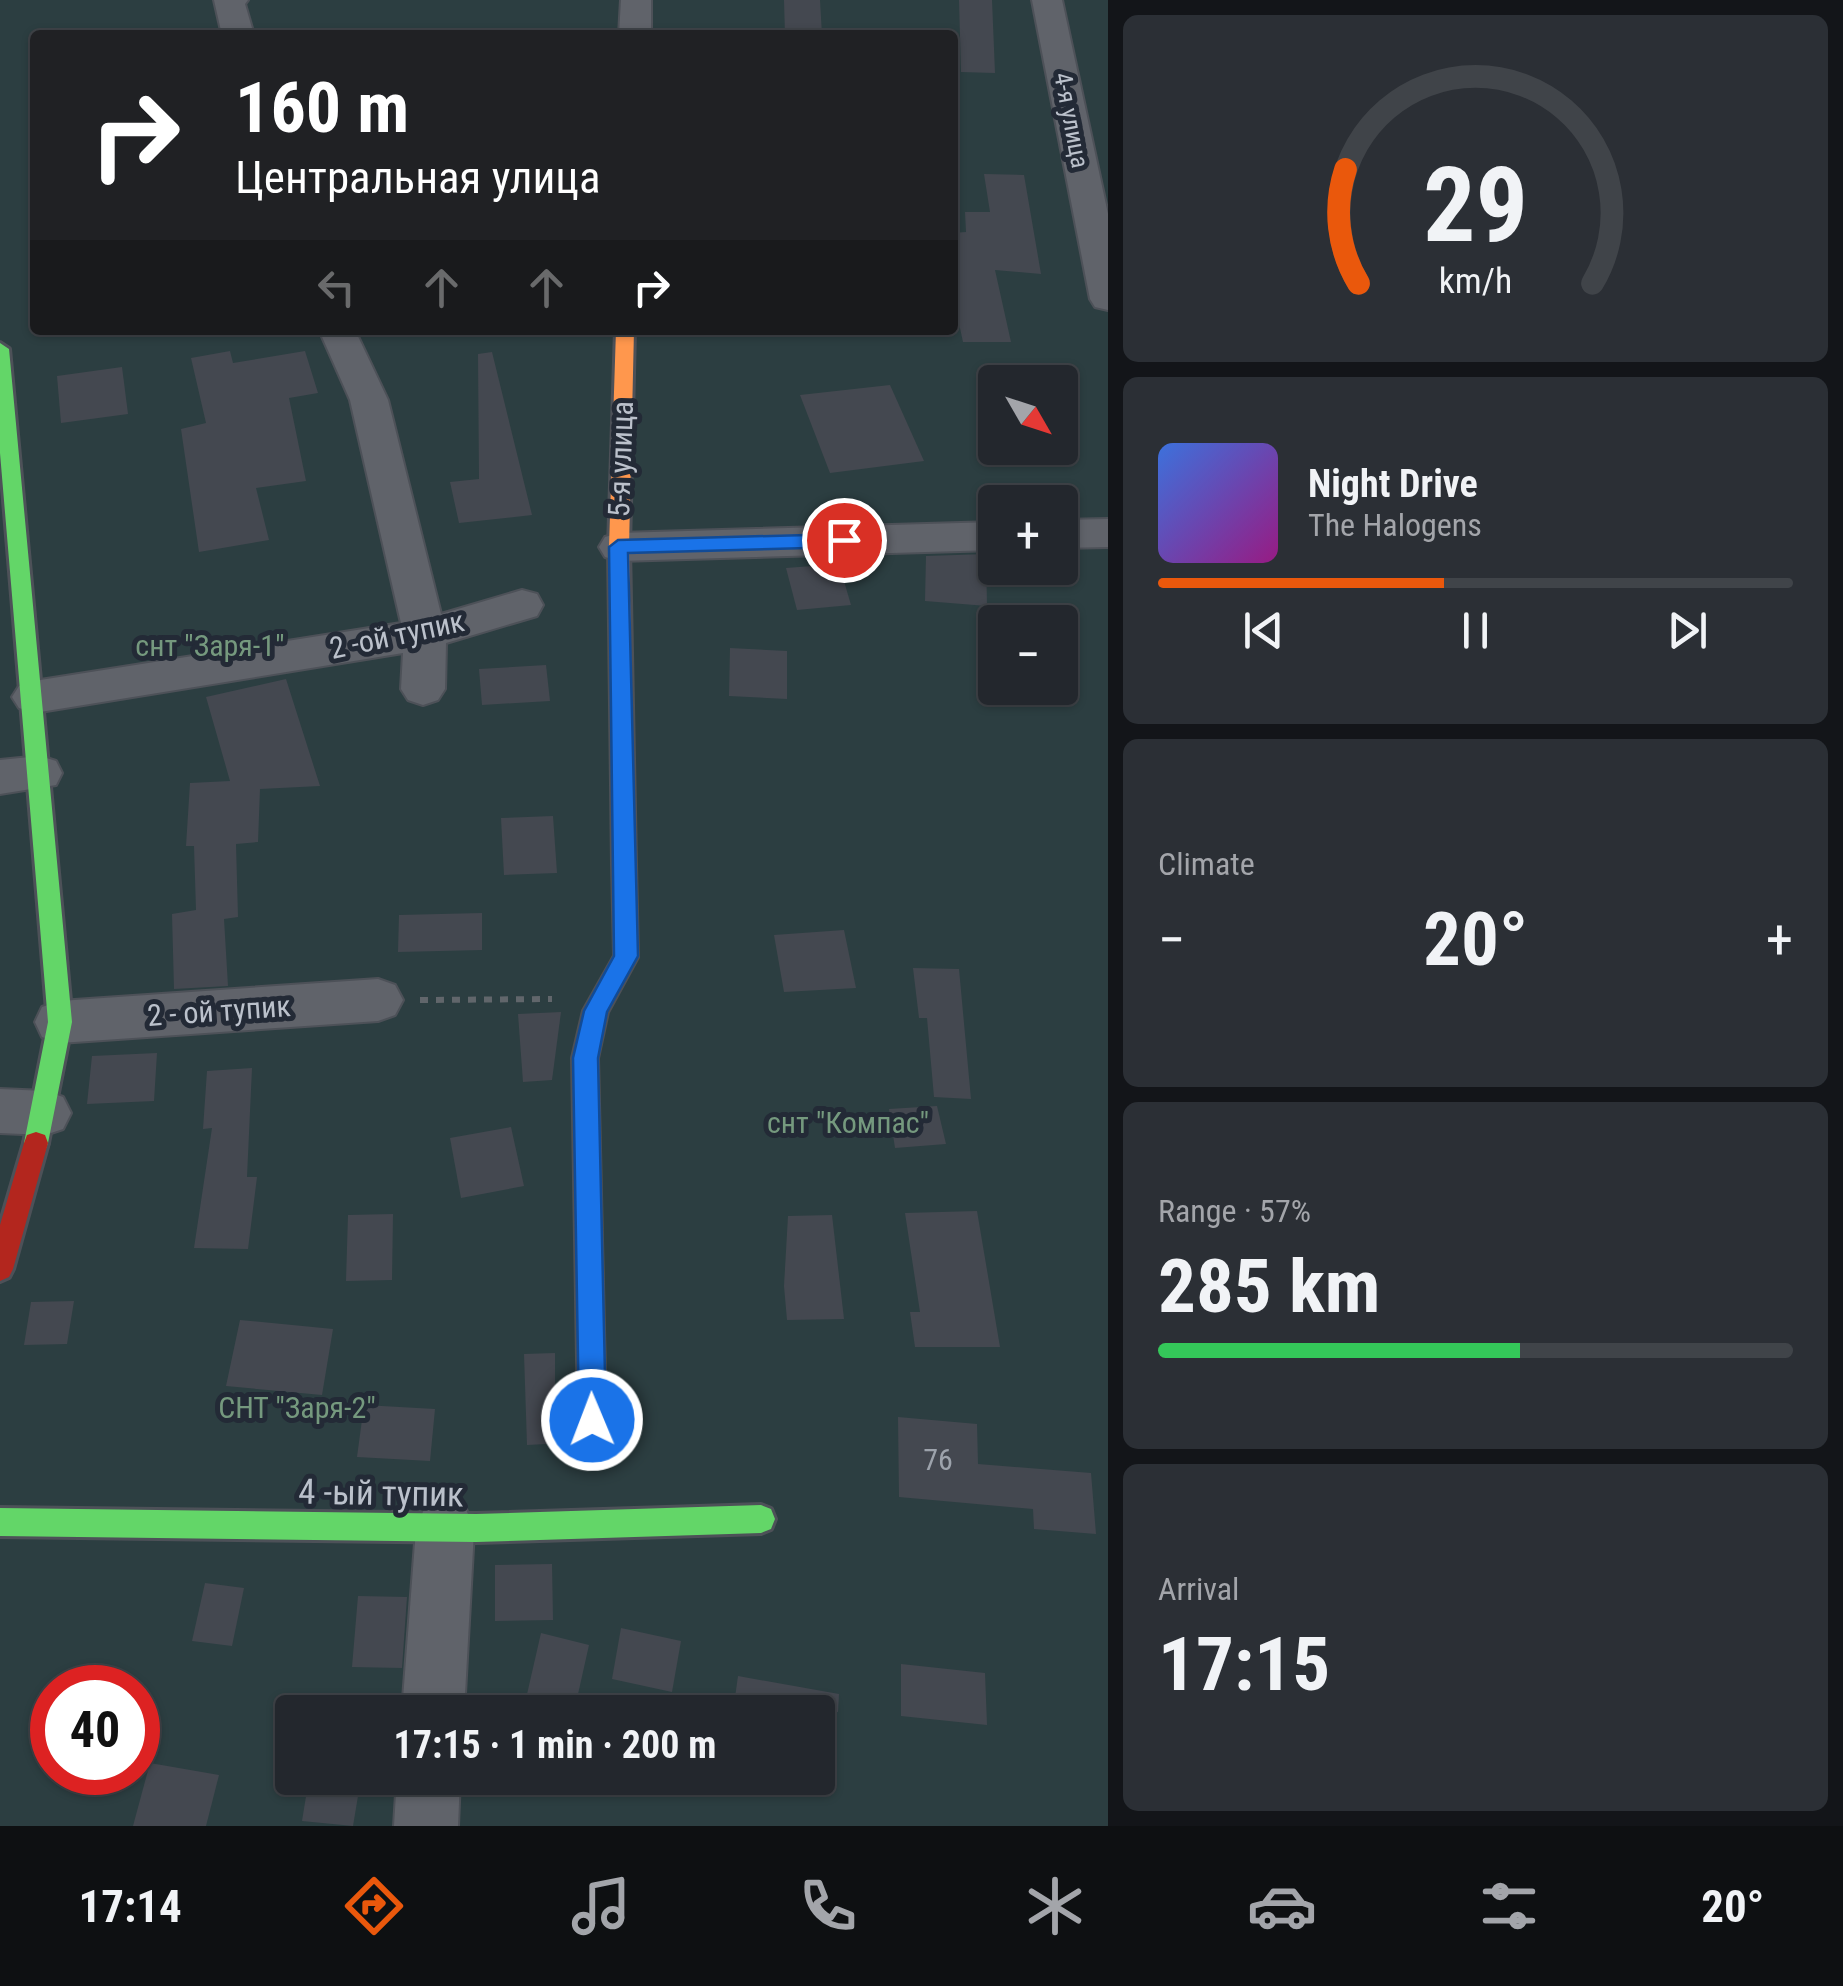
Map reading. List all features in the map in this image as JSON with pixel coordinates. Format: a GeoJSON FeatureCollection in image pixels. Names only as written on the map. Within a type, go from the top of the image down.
{"type":"FeatureCollection","features":[{"type":"Feature","properties":{"kind":"street"},"geometry":{"type":"LineString","coordinates":[[233,0],[230,1],[237,30]]}},
{"type":"Feature","properties":{"kind":"street"},"geometry":{"type":"LineString","coordinates":[[635,30],[636,0]]}},
{"type":"Feature","properties":{"kind":"street","name":"4-я улица"},"geometry":{"type":"LineString","coordinates":[[1048,0],[1108,299]]}},
{"type":"Feature","properties":{"kind":"street"},"geometry":{"type":"LineString","coordinates":[[340,335],[369,400],[425,634],[423,690]]}},
{"type":"Feature","properties":{"kind":"street","name":"5-я улица"},"geometry":{"type":"LineString","coordinates":[[592,1420],[586,1058],[596,1011],[626,956],[618,547],[626,335]]}},
{"type":"Feature","properties":{"kind":"street"},"geometry":{"type":"LineString","coordinates":[[0,349],[34,698],[20,775],[60,1022],[23,1112],[0,1269]]}},
{"type":"Feature","properties":{"kind":"street"},"geometry":{"type":"LineString","coordinates":[[1078,534],[1108,533]]}},
{"type":"Feature","properties":{"kind":"street"},"geometry":{"type":"LineString","coordinates":[[618,547],[978,536]]}},
{"type":"Feature","properties":{"kind":"street","name":"2 -ой тупик"},"geometry":{"type":"LineString","coordinates":[[34,698],[425,634],[522,605]]}},
{"type":"Feature","properties":{"kind":"street","name":"2 - ой тупик"},"geometry":{"type":"LineString","coordinates":[[60,1022],[378,1000]]}},
{"type":"Feature","properties":{"kind":"street","name":"4 -ый тупик"},"geometry":{"type":"LineString","coordinates":[[0,1522],[444,1530],[594,1529],[761,1519]]}},
{"type":"Feature","properties":{"kind":"street"},"geometry":{"type":"LineString","coordinates":[[434,1695],[444,1530]]}},
{"type":"Feature","properties":{"kind":"street"},"geometry":{"type":"LineString","coordinates":[[426,1826],[428,1795]]}},
{"type":"Feature","properties":{"kind":"path"},"geometry":{"type":"LineString","coordinates":[[378,1000],[603,998]]}},
{"type":"Feature","properties":{"kind":"green space"},"geometry":{"type":"Polygon","coordinates":[[[0,0],[1108,0],[1108,1826],[0,1826],[0,0]]]}},
{"type":"Feature","properties":{"kind":"building"},"geometry":{"type":"Polygon","coordinates":[[[784,0],[820,0],[822,30],[785,30],[784,0]]]}},
{"type":"Feature","properties":{"kind":"building"},"geometry":{"type":"Polygon","coordinates":[[[959,0],[992,0],[995,73],[961,72],[959,0]]]}},
{"type":"Feature","properties":{"kind":"building"},"geometry":{"type":"Polygon","coordinates":[[[984,174],[1024,175],[1041,274],[995,270],[1011,342],[963,342],[958,319],[958,233],[966,232],[965,212],[990,212],[984,174]]]}},
{"type":"Feature","properties":{"kind":"building"},"geometry":{"type":"Polygon","coordinates":[[[230,351],[233,363],[305,351],[318,393],[289,398],[306,481],[256,488],[269,540],[199,552],[181,429],[206,423],[191,358],[230,351]]]}},
{"type":"Feature","properties":{"kind":"building"},"geometry":{"type":"Polygon","coordinates":[[[492,352],[532,515],[459,523],[450,482],[479,479],[478,354],[492,352]]]}},
{"type":"Feature","properties":{"kind":"building"},"geometry":{"type":"Polygon","coordinates":[[[122,367],[128,414],[61,423],[57,376],[122,367]]]}},
{"type":"Feature","properties":{"kind":"building"},"geometry":{"type":"Polygon","coordinates":[[[890,385],[924,461],[830,473],[800,395],[890,385]]]}},
{"type":"Feature","properties":{"kind":"building"},"geometry":{"type":"Polygon","coordinates":[[[978,554],[978,585],[987,585],[987,605],[925,601],[926,556],[978,554]]]}},
{"type":"Feature","properties":{"kind":"building"},"geometry":{"type":"Polygon","coordinates":[[[839,564],[851,605],[797,610],[786,568],[839,564]]]}},
{"type":"Feature","properties":{"kind":"building"},"geometry":{"type":"Polygon","coordinates":[[[730,648],[787,651],[787,699],[729,696],[730,648]]]}},
{"type":"Feature","properties":{"kind":"building"},"geometry":{"type":"Polygon","coordinates":[[[546,665],[550,701],[482,705],[479,669],[546,665]]]}},
{"type":"Feature","properties":{"kind":"building"},"geometry":{"type":"Polygon","coordinates":[[[286,679],[320,786],[260,789],[258,842],[236,844],[238,917],[224,919],[228,986],[174,989],[172,914],[196,910],[194,846],[186,846],[190,783],[230,781],[206,697],[286,679]]]}},
{"type":"Feature","properties":{"kind":"building"},"geometry":{"type":"Polygon","coordinates":[[[553,816],[557,873],[504,875],[501,818],[553,816]]]}},
{"type":"Feature","properties":{"kind":"building"},"geometry":{"type":"Polygon","coordinates":[[[482,913],[482,950],[398,952],[399,915],[482,913]]]}},
{"type":"Feature","properties":{"kind":"building"},"geometry":{"type":"Polygon","coordinates":[[[844,930],[856,988],[784,992],[774,935],[844,930]]]}},
{"type":"Feature","properties":{"kind":"building"},"geometry":{"type":"Polygon","coordinates":[[[913,968],[959,969],[971,1099],[934,1097],[927,1018],[919,1018],[913,968]]]}},
{"type":"Feature","properties":{"kind":"building"},"geometry":{"type":"Polygon","coordinates":[[[561,1012],[552,1080],[523,1082],[518,1014],[561,1012]]]}},
{"type":"Feature","properties":{"kind":"building"},"geometry":{"type":"Polygon","coordinates":[[[157,1053],[154,1101],[87,1104],[92,1056],[157,1053]]]}},
{"type":"Feature","properties":{"kind":"building"},"geometry":{"type":"Polygon","coordinates":[[[252,1068],[247,1177],[257,1177],[248,1249],[194,1248],[212,1128],[203,1129],[207,1071],[252,1068]]]}},
{"type":"Feature","properties":{"kind":"building"},"geometry":{"type":"Polygon","coordinates":[[[937,1106],[946,1144],[895,1148],[889,1109],[937,1106]]]}},
{"type":"Feature","properties":{"kind":"building"},"geometry":{"type":"Polygon","coordinates":[[[511,1127],[524,1186],[461,1198],[450,1138],[511,1127]]]}},
{"type":"Feature","properties":{"kind":"building"},"geometry":{"type":"Polygon","coordinates":[[[977,1211],[1000,1347],[915,1347],[910,1312],[920,1312],[905,1213],[977,1211]]]}},
{"type":"Feature","properties":{"kind":"building"},"geometry":{"type":"Polygon","coordinates":[[[393,1214],[392,1280],[346,1281],[348,1215],[393,1214]]]}},
{"type":"Feature","properties":{"kind":"building"},"geometry":{"type":"Polygon","coordinates":[[[832,1215],[844,1319],[787,1320],[784,1286],[788,1216],[832,1215]]]}},
{"type":"Feature","properties":{"kind":"building"},"geometry":{"type":"Polygon","coordinates":[[[74,1301],[67,1344],[24,1345],[31,1302],[74,1301]]]}},
{"type":"Feature","properties":{"kind":"building"},"geometry":{"type":"Polygon","coordinates":[[[240,1320],[333,1329],[322,1395],[226,1386],[240,1320]]]}},
{"type":"Feature","properties":{"kind":"building"},"geometry":{"type":"Polygon","coordinates":[[[555,1353],[555,1419],[565,1443],[527,1445],[524,1354],[555,1353]]]}},
{"type":"Feature","properties":{"kind":"building"},"geometry":{"type":"Polygon","coordinates":[[[364,1405],[435,1409],[430,1461],[357,1457],[364,1405]]]}},
{"type":"Feature","properties":{"kind":"building"},"geometry":{"type":"Polygon","coordinates":[[[898,1417],[977,1424],[978,1464],[1091,1473],[1096,1534],[1034,1529],[1033,1509],[899,1497],[898,1417]]]}},
{"type":"Feature","properties":{"kind":"building"},"geometry":{"type":"Polygon","coordinates":[[[552,1564],[553,1620],[495,1621],[495,1565],[552,1564]]]}},
{"type":"Feature","properties":{"kind":"building"},"geometry":{"type":"Polygon","coordinates":[[[205,1583],[244,1588],[232,1646],[192,1641],[205,1583]]]}},
{"type":"Feature","properties":{"kind":"building"},"geometry":{"type":"Polygon","coordinates":[[[358,1596],[407,1597],[402,1668],[352,1667],[358,1596]]]}},
{"type":"Feature","properties":{"kind":"building"},"geometry":{"type":"Polygon","coordinates":[[[621,1628],[681,1641],[672,1692],[612,1679],[621,1628]]]}},
{"type":"Feature","properties":{"kind":"building"},"geometry":{"type":"Polygon","coordinates":[[[541,1633],[589,1645],[578,1695],[527,1695],[541,1633]]]}},
{"type":"Feature","properties":{"kind":"building"},"geometry":{"type":"Polygon","coordinates":[[[901,1664],[985,1673],[987,1725],[901,1716],[901,1664]]]}},
{"type":"Feature","properties":{"kind":"building"},"geometry":{"type":"Polygon","coordinates":[[[738,1676],[839,1694],[838,1712],[835,1695],[735,1695],[738,1676]]]}},
{"type":"Feature","properties":{"kind":"building"},"geometry":{"type":"Polygon","coordinates":[[[160,1765],[219,1775],[206,1826],[133,1826],[141,1795],[160,1795],[160,1765]]]}},
{"type":"Feature","properties":{"kind":"building"},"geometry":{"type":"Polygon","coordinates":[[[306,1795],[358,1795],[353,1826],[302,1821],[306,1795]]]}},
{"type":"Feature","properties":{"kind":"traffic: fast"},"geometry":{"type":"LineString","coordinates":[[0,349],[60,1022],[36,1143]]}},
{"type":"Feature","properties":{"kind":"traffic: fast"},"geometry":{"type":"LineString","coordinates":[[0,1522],[476,1528],[761,1519]]}},
{"type":"Feature","properties":{"kind":"traffic: slow"},"geometry":{"type":"LineString","coordinates":[[624,864],[619,547],[625,335]]}},
{"type":"Feature","properties":{"kind":"traffic: jam"},"geometry":{"type":"LineString","coordinates":[[592,1419],[585,1058],[596,1011],[626,957],[624,864]]}},
{"type":"Feature","properties":{"kind":"traffic: jam"},"geometry":{"type":"LineString","coordinates":[[0,1269],[36,1143]]}},
{"type":"Feature","properties":{"kind":"route"},"geometry":{"type":"LineString","coordinates":[[592,1420],[586,1058],[596,1011],[626,956],[618,547],[844,540]]}},
{"type":"Feature","properties":{"kind":"park label","name":"снт \"Заря-1\""},"geometry":{"type":"Point","coordinates":[210,646]}},
{"type":"Feature","properties":{"kind":"park label","name":"снт \"Компас\""},"geometry":{"type":"Point","coordinates":[848,1123]}},
{"type":"Feature","properties":{"kind":"park label","name":"СНТ \"Заря-2\""},"geometry":{"type":"Point","coordinates":[297,1408]}}]}
